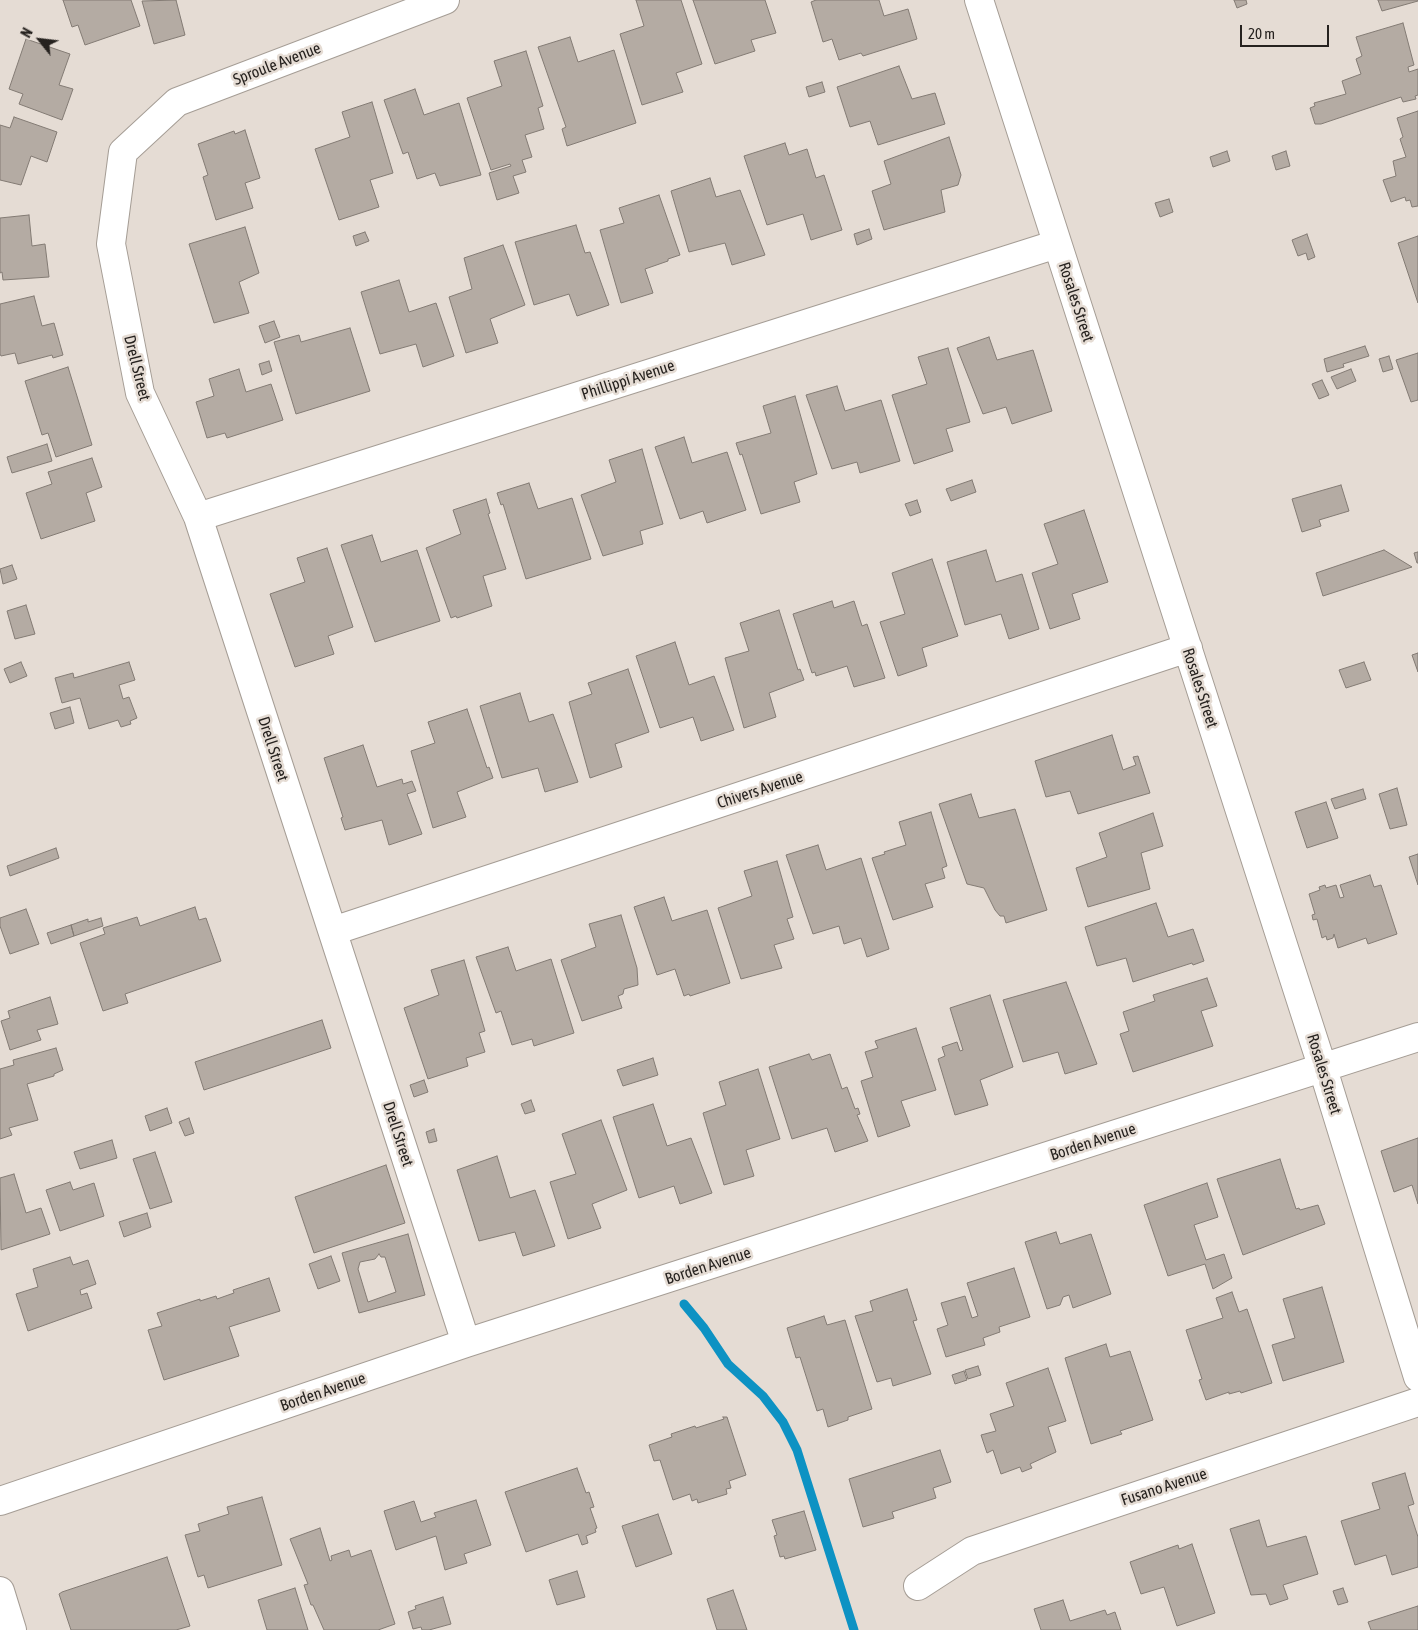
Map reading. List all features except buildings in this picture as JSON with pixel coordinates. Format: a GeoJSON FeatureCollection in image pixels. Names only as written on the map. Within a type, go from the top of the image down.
{"type":"FeatureCollection","features":[{"type":"Feature","properties":{"kind":"street","name":"Sproule Avenue"},"geometry":{"type":"LineString","coordinates":[[123,152],[177,102],[445,0]]}},
{"type":"Feature","properties":{"kind":"street","name":"Rosales Street"},"geometry":{"type":"LineString","coordinates":[[979,0],[1323,1069],[1418,1377]]}},
{"type":"Feature","properties":{"kind":"street","name":"Drell Street"},"geometry":{"type":"LineString","coordinates":[[123,152],[111,244],[140,393],[198,517],[466,1343]]}},
{"type":"Feature","properties":{"kind":"street","name":"Phillippi Avenue"},"geometry":{"type":"LineString","coordinates":[[198,517],[1057,244]]}},
{"type":"Feature","properties":{"kind":"street","name":"Chivers Avenue"},"geometry":{"type":"LineString","coordinates":[[333,932],[1188,648]]}},
{"type":"Feature","properties":{"kind":"street","name":"Borden Avenue"},"geometry":{"type":"LineString","coordinates":[[0,1501],[466,1343],[1418,1037]]}},
{"type":"Feature","properties":{"kind":"street","name":"Fusano Avenue"},"geometry":{"type":"LineString","coordinates":[[918,1586],[972,1551],[1418,1402]]}},
{"type":"Feature","properties":{"kind":"street"},"geometry":{"type":"LineString","coordinates":[[0,1591],[12,1630]]}},
{"type":"Feature","properties":{"kind":"waterway"},"geometry":{"type":"LineString","coordinates":[[684,1304],[704,1328],[728,1364],[763,1396],[783,1422],[797,1450],[854,1630]]}}]}
